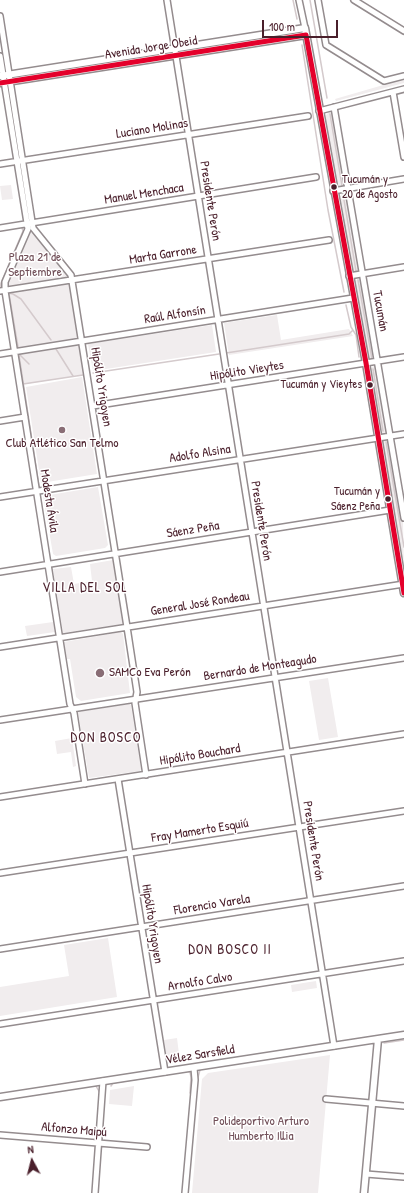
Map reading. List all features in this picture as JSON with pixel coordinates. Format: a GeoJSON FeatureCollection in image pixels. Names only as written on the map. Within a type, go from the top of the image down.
{"type":"FeatureCollection","features":[{"type":"Feature","properties":{"kind":"main road","name":"Avenida Jorge Obeid"},"geometry":{"type":"LineString","coordinates":[[4,79],[305,31]]}},
{"type":"Feature","properties":{"kind":"main road","name":"Tucumán"},"geometry":{"type":"LineString","coordinates":[[305,31],[366,363],[404,593]]}},
{"type":"Feature","properties":{"kind":"main road","name":"Vélez Sarsfield"},"geometry":{"type":"LineString","coordinates":[[0,1097],[404,1036]]}},
{"type":"Feature","properties":{"kind":"main road"},"geometry":{"type":"LineString","coordinates":[[364,1193],[378,1039]]}},
{"type":"Feature","properties":{"kind":"street","name":"Presidente Perón"},"geometry":{"type":"LineString","coordinates":[[167,0],[334,1046]]}},
{"type":"Feature","properties":{"kind":"street","name":"Tucumán"},"geometry":{"type":"LineString","coordinates":[[300,0],[305,31]]}},
{"type":"Feature","properties":{"kind":"street"},"geometry":{"type":"LineString","coordinates":[[318,0],[326,45],[384,81],[404,76]]}},
{"type":"Feature","properties":{"kind":"street"},"geometry":{"type":"LineString","coordinates":[[354,0],[404,31]]}},
{"type":"Feature","properties":{"kind":"street","name":"Hipólito Yrigoyen"},"geometry":{"type":"LineString","coordinates":[[0,16],[4,79]]}},
{"type":"Feature","properties":{"kind":"street","name":"Hipólito Yrigoyen"},"geometry":{"type":"LineString","coordinates":[[0,56],[30,223],[67,269],[72,280],[137,692],[136,699],[146,775]]}},
{"type":"Feature","properties":{"kind":"street"},"geometry":{"type":"LineString","coordinates":[[319,111],[404,89]]}},
{"type":"Feature","properties":{"kind":"street"},"geometry":{"type":"LineString","coordinates":[[393,92],[404,157]]}},
{"type":"Feature","properties":{"kind":"street","name":"Tucumán"},"geometry":{"type":"LineString","coordinates":[[334,107],[404,518]]}},
{"type":"Feature","properties":{"kind":"street","name":"Luciano Molinas"},"geometry":{"type":"LineString","coordinates":[[0,164],[308,116]]}},
{"type":"Feature","properties":{"kind":"street","name":"Manuel Menchaca"},"geometry":{"type":"LineString","coordinates":[[0,228],[316,177]]}},
{"type":"Feature","properties":{"kind":"street"},"geometry":{"type":"LineString","coordinates":[[334,191],[404,179]]}},
{"type":"Feature","properties":{"kind":"street","name":"Modesta Ávila"},"geometry":{"type":"LineString","coordinates":[[30,223],[2,291],[14,351],[60,637],[86,784]]}},
{"type":"Feature","properties":{"kind":"street","name":"Marta Garrone"},"geometry":{"type":"LineString","coordinates":[[2,291],[329,240]]}},
{"type":"Feature","properties":{"kind":"street"},"geometry":{"type":"LineString","coordinates":[[349,276],[404,267]]}},
{"type":"Feature","properties":{"kind":"street","name":"Raúl Alfonsín"},"geometry":{"type":"LineString","coordinates":[[0,354],[353,298]]}},
{"type":"Feature","properties":{"kind":"street","name":"Hipólito Vieytes"},"geometry":{"type":"LineString","coordinates":[[93,406],[404,357]]}},
{"type":"Feature","properties":{"kind":"street"},"geometry":{"type":"LineString","coordinates":[[0,421],[25,417]]}},
{"type":"Feature","properties":{"kind":"street","name":"Adolfo Alsina"},"geometry":{"type":"LineString","coordinates":[[0,497],[404,434]]}},
{"type":"Feature","properties":{"kind":"street","name":"Sáenz Peña"},"geometry":{"type":"LineString","coordinates":[[0,572],[390,510]]}},
{"type":"Feature","properties":{"kind":"street","name":"General José Rondeau"},"geometry":{"type":"LineString","coordinates":[[0,647],[403,584]]}},
{"type":"Feature","properties":{"kind":"street","name":"Bernardo de Monteagudo"},"geometry":{"type":"LineString","coordinates":[[0,720],[404,658]]}},
{"type":"Feature","properties":{"kind":"street","name":"Hipólito Bouchard"},"geometry":{"type":"LineString","coordinates":[[0,797],[118,780],[404,734]]}},
{"type":"Feature","properties":{"kind":"street","name":"Hipólito Yrigoyen"},"geometry":{"type":"LineString","coordinates":[[118,780],[165,1072]]}},
{"type":"Feature","properties":{"kind":"street","name":"Fray Mamerto Esquiú"},"geometry":{"type":"LineString","coordinates":[[0,873],[404,811]]}},
{"type":"Feature","properties":{"kind":"street","name":"Florencio Varela"},"geometry":{"type":"LineString","coordinates":[[0,949],[404,886]]}},
{"type":"Feature","properties":{"kind":"street","name":"Arnolfo Calvo"},"geometry":{"type":"LineString","coordinates":[[0,1024],[404,961]]}},
{"type":"Feature","properties":{"kind":"street"},"geometry":{"type":"LineString","coordinates":[[185,1193],[195,1080],[194,1068]]}},
{"type":"Feature","properties":{"kind":"street"},"geometry":{"type":"LineString","coordinates":[[95,1193],[103,1082]]}},
{"type":"Feature","properties":{"kind":"street"},"geometry":{"type":"LineString","coordinates":[[326,1099],[404,1106]]}},
{"type":"Feature","properties":{"kind":"street","name":"Alfonzo Maipú"},"geometry":{"type":"LineString","coordinates":[[0,1135],[147,1147]]}},
{"type":"Feature","properties":{"kind":"street"},"geometry":{"type":"LineString","coordinates":[[366,1174],[404,1177]]}},
{"type":"Feature","properties":{"kind":"shaded area"},"geometry":{"type":"Polygon","coordinates":[[[404,79],[404,83],[336,101],[335,99],[404,79]]]}},
{"type":"Feature","properties":{"kind":"shaded area"},"geometry":{"type":"Polygon","coordinates":[[[330,111],[334,115],[345,183],[344,187],[340,188],[335,184],[326,129],[326,115],[330,111]]]}},
{"type":"Feature","properties":{"kind":"shaded area"},"geometry":{"type":"Polygon","coordinates":[[[11,185],[13,199],[2,200],[0,186],[11,185]]]}},
{"type":"Feature","properties":{"kind":"shaded area"},"geometry":{"type":"Polygon","coordinates":[[[344,192],[346,194],[360,272],[355,274],[353,273],[341,210],[340,196],[344,192]]]}},
{"type":"Feature","properties":{"kind":"shaded area","name":"Plaza 21 de Septiembre"},"geometry":{"type":"Polygon","coordinates":[[[29,230],[66,272],[69,278],[8,289],[6,286],[29,230]]]}},
{"type":"Feature","properties":{"kind":"shaded area"},"geometry":{"type":"Polygon","coordinates":[[[359,278],[362,280],[374,359],[369,360],[354,282],[359,278]]]}},
{"type":"Feature","properties":{"kind":"shaded area"},"geometry":{"type":"Polygon","coordinates":[[[72,280],[88,374],[20,385],[5,291],[72,280]]]}},
{"type":"Feature","properties":{"kind":"shaded area"},"geometry":{"type":"Polygon","coordinates":[[[277,315],[281,340],[349,329],[353,336],[229,355],[224,323],[277,315]]]}},
{"type":"Feature","properties":{"kind":"shaded area"},"geometry":{"type":"Polygon","coordinates":[[[212,325],[216,352],[93,371],[88,344],[212,325]]]}},
{"type":"Feature","properties":{"kind":"shaded area"},"geometry":{"type":"Polygon","coordinates":[[[373,366],[377,368],[388,431],[383,435],[380,431],[370,370],[373,366]]]}},
{"type":"Feature","properties":{"kind":"shaded area","name":"Club Atlético San Telmo"},"geometry":{"type":"Polygon","coordinates":[[[82,377],[97,474],[41,483],[26,387],[82,377]]]}},
{"type":"Feature","properties":{"kind":"shaded area"},"geometry":{"type":"Polygon","coordinates":[[[386,439],[389,441],[403,520],[404,577],[397,522],[382,441],[386,439]]]}},
{"type":"Feature","properties":{"kind":"shaded area","name":"Club Atlético San Telmo"},"geometry":{"type":"Polygon","coordinates":[[[98,487],[108,545],[105,548],[56,556],[53,554],[43,496],[98,487]]]}},
{"type":"Feature","properties":{"kind":"shaded area"},"geometry":{"type":"Polygon","coordinates":[[[113,560],[123,624],[63,633],[53,569],[71,567],[74,584],[92,581],[90,564],[113,560]]]}},
{"type":"Feature","properties":{"kind":"shaded area"},"geometry":{"type":"Polygon","coordinates":[[[53,622],[55,632],[27,636],[25,626],[53,622]]]}},
{"type":"Feature","properties":{"kind":"shaded area","name":"SAMCo Eva Perón"},"geometry":{"type":"Polygon","coordinates":[[[121,632],[123,634],[130,693],[81,701],[76,697],[70,659],[67,659],[64,642],[121,632]]]}},
{"type":"Feature","properties":{"kind":"shaded area"},"geometry":{"type":"Polygon","coordinates":[[[328,678],[338,737],[319,740],[309,681],[328,678]]]}},
{"type":"Feature","properties":{"kind":"shaded area"},"geometry":{"type":"Polygon","coordinates":[[[129,704],[131,705],[141,769],[140,771],[89,778],[78,712],[129,704]]]}},
{"type":"Feature","properties":{"kind":"shaded area"},"geometry":{"type":"Polygon","coordinates":[[[72,738],[76,766],[73,767],[71,752],[57,754],[55,741],[72,738]]]}},
{"type":"Feature","properties":{"kind":"shaded area"},"geometry":{"type":"Polygon","coordinates":[[[108,938],[117,997],[0,1016],[0,987],[69,976],[64,945],[108,938]]]}},
{"type":"Feature","properties":{"kind":"shaded area"},"geometry":{"type":"Polygon","coordinates":[[[316,981],[317,988],[292,992],[291,985],[316,981]]]}},
{"type":"Feature","properties":{"kind":"shaded area"},"geometry":{"type":"Polygon","coordinates":[[[177,1038],[180,1062],[168,1064],[164,1040],[177,1038]]]}},
{"type":"Feature","properties":{"kind":"shaded area","name":"Polideportivo Arturo Humberto Illia"},"geometry":{"type":"Polygon","coordinates":[[[330,1055],[318,1193],[192,1193],[202,1079],[208,1073],[330,1055]]]}},
{"type":"Feature","properties":{"kind":"shaded area"},"geometry":{"type":"Polygon","coordinates":[[[134,1086],[132,1106],[109,1104],[110,1090],[134,1086]]]}},
{"type":"Feature","properties":{"kind":"waterway"},"geometry":{"type":"LineString","coordinates":[[293,0],[297,19]]}},
{"type":"Feature","properties":{"kind":"waterway"},"geometry":{"type":"LineString","coordinates":[[310,0],[327,98]]}},
{"type":"Feature","properties":{"kind":"waterway"},"geometry":{"type":"LineString","coordinates":[[302,45],[328,210],[344,292]]}},
{"type":"Feature","properties":{"kind":"waterway"},"geometry":{"type":"LineString","coordinates":[[330,114],[342,186]]}},
{"type":"Feature","properties":{"kind":"waterway"},"geometry":{"type":"LineString","coordinates":[[343,194],[356,271]]}},
{"type":"Feature","properties":{"kind":"waterway"},"geometry":{"type":"LineString","coordinates":[[0,287],[23,231],[22,228]]}},
{"type":"Feature","properties":{"kind":"waterway"},"geometry":{"type":"LineString","coordinates":[[358,280],[372,359]]}},
{"type":"Feature","properties":{"kind":"waterway"},"geometry":{"type":"LineString","coordinates":[[8,293],[21,299],[51,340]]}},
{"type":"Feature","properties":{"kind":"waterway"},"geometry":{"type":"LineString","coordinates":[[9,294],[18,347]]}},
{"type":"Feature","properties":{"kind":"waterway"},"geometry":{"type":"LineString","coordinates":[[346,305],[351,327],[356,335],[359,357]]}},
{"type":"Feature","properties":{"kind":"waterway"},"geometry":{"type":"LineString","coordinates":[[226,353],[349,334],[353,330]]}},
{"type":"Feature","properties":{"kind":"waterway"},"geometry":{"type":"LineString","coordinates":[[56,349],[73,376]]}},
{"type":"Feature","properties":{"kind":"waterway"},"geometry":{"type":"LineString","coordinates":[[19,354],[29,364]]}},
{"type":"Feature","properties":{"kind":"waterway"},"geometry":{"type":"LineString","coordinates":[[93,373],[219,354]]}},
{"type":"Feature","properties":{"kind":"waterway"},"geometry":{"type":"LineString","coordinates":[[19,355],[39,486]]}},
{"type":"Feature","properties":{"kind":"waterway"},"geometry":{"type":"LineString","coordinates":[[373,369],[383,431]]}},
{"type":"Feature","properties":{"kind":"waterway"},"geometry":{"type":"LineString","coordinates":[[23,384],[83,375]]}},
{"type":"Feature","properties":{"kind":"waterway"},"geometry":{"type":"LineString","coordinates":[[386,442],[404,547]]}},
{"type":"Feature","properties":{"kind":"waterway"},"geometry":{"type":"LineString","coordinates":[[384,1043],[404,1040]]}},
{"type":"Feature","properties":{"kind":"waterway"},"geometry":{"type":"LineString","coordinates":[[197,1081],[200,1070]]}},
{"type":"Feature","properties":{"kind":"waterway"},"geometry":{"type":"LineString","coordinates":[[187,1071],[190,1072],[191,1077],[190,1093]]}},
{"type":"Feature","properties":{"kind":"waterway"},"geometry":{"type":"LineString","coordinates":[[111,1086],[113,1083],[158,1076]]}},
{"type":"Feature","properties":{"kind":"waterway"},"geometry":{"type":"LineString","coordinates":[[96,1086],[100,1093]]}},
{"type":"Feature","properties":{"kind":"transit line"},"geometry":{"type":"LineString","coordinates":[[0,83],[306,35],[366,363],[404,593]]}},
{"type":"Feature","properties":{"kind":"place","name":"Tucumán y 20 de Agosto"},"geometry":{"type":"Point","coordinates":[334,187]}},
{"type":"Feature","properties":{"kind":"place","name":"Tucumán y Vieytes"},"geometry":{"type":"Point","coordinates":[370,385]}},
{"type":"Feature","properties":{"kind":"place","name":"Club Atlético San Telmo"},"geometry":{"type":"Point","coordinates":[62,430]}},
{"type":"Feature","properties":{"kind":"place","name":"Tucumán y Sáenz Peña"},"geometry":{"type":"Point","coordinates":[388,499]}},
{"type":"Feature","properties":{"kind":"place","name":"SAMCo Eva Perón"},"geometry":{"type":"Point","coordinates":[100,673]}},
{"type":"Feature","properties":{"kind":"district","name":"VILLA DEL SOL"},"geometry":{"type":"Point","coordinates":[85,588]}},
{"type":"Feature","properties":{"kind":"district","name":"DON BOSCO"},"geometry":{"type":"Point","coordinates":[106,738]}},
{"type":"Feature","properties":{"kind":"district","name":"DON BOSCO II"},"geometry":{"type":"Point","coordinates":[230,950]}}]}
